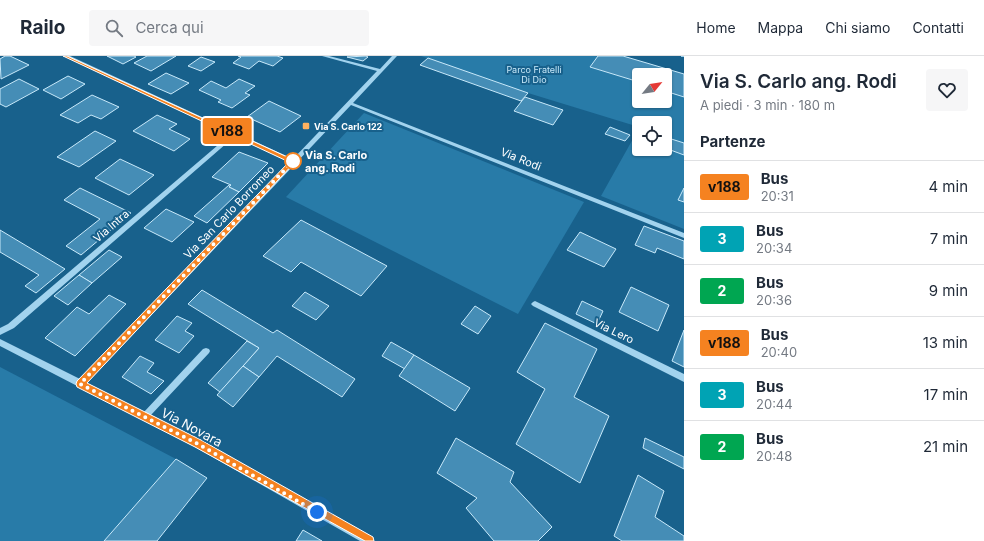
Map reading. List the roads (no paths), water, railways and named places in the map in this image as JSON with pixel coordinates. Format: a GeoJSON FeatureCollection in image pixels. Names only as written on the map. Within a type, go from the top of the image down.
{"type":"FeatureCollection","features":[{"type":"Feature","properties":{"kind":"street"},"geometry":{"type":"LineString","coordinates":[[66,56],[293,161]]}},
{"type":"Feature","properties":{"kind":"street"},"geometry":{"type":"LineString","coordinates":[[324,56],[381,71]]}},
{"type":"Feature","properties":{"kind":"street","name":"Via San Carlo Borromeo"},"geometry":{"type":"LineString","coordinates":[[80,384],[293,161],[396,56]]}},
{"type":"Feature","properties":{"kind":"street","name":"Via Rodi"},"geometry":{"type":"LineString","coordinates":[[349,103],[684,236]]}},
{"type":"Feature","properties":{"kind":"street","name":"Via Intra"},"geometry":{"type":"LineString","coordinates":[[0,332],[11,326],[235,134]]}},
{"type":"Feature","properties":{"kind":"street","name":"Via Lero"},"geometry":{"type":"LineString","coordinates":[[535,304],[684,378]]}},
{"type":"Feature","properties":{"kind":"street","name":"Via Novara"},"geometry":{"type":"LineString","coordinates":[[0,342],[198,444],[369,541]]}},
{"type":"Feature","properties":{"kind":"street"},"geometry":{"type":"LineString","coordinates":[[145,416],[206,351]]}},
{"type":"Feature","properties":{"kind":"place","name":"Via S. Carlo 122"},"geometry":{"type":"Point","coordinates":[306,126]}},
{"type":"Feature","properties":{"kind":"place","name":"Via S. Carlo ang. Rodi"},"geometry":{"type":"Point","coordinates":[293,161]}},
{"type":"Feature","properties":{"kind":"park label","name":"Parco Fratelli Di Dio"},"geometry":{"type":"Point","coordinates":[534,74]}}]}
